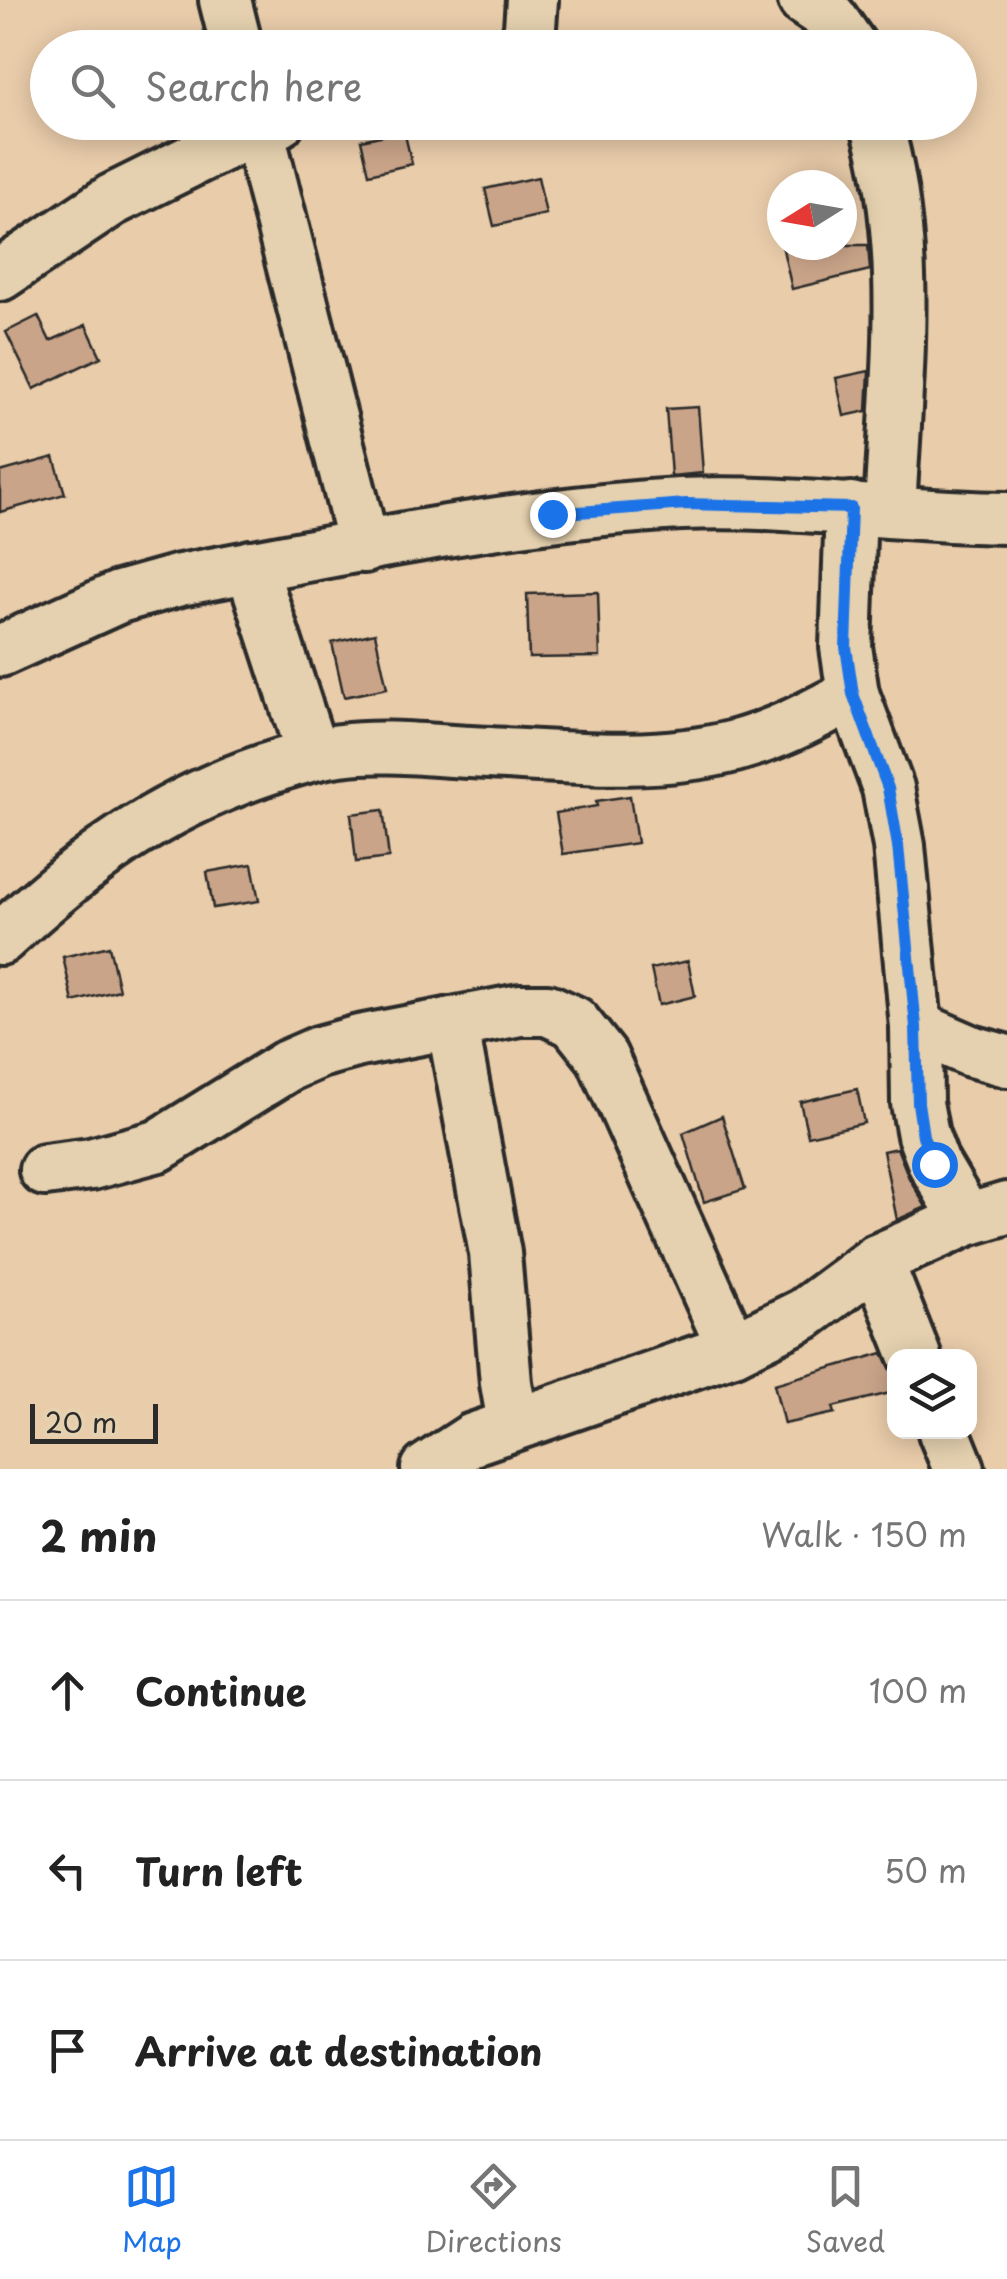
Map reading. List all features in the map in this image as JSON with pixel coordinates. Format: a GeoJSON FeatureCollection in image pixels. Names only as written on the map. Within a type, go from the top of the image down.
{"type":"FeatureCollection","features":[{"type":"Feature","properties":{"kind":"street"},"geometry":{"type":"LineString","coordinates":[[225,0],[232,30]]}},
{"type":"Feature","properties":{"kind":"street"},"geometry":{"type":"LineString","coordinates":[[529,30],[532,0]]}},
{"type":"Feature","properties":{"kind":"street"},"geometry":{"type":"LineString","coordinates":[[804,0],[832,18],[840,30]]}},
{"type":"Feature","properties":{"kind":"street"},"geometry":{"type":"LineString","coordinates":[[0,275],[112,200],[232,140]]}},
{"type":"Feature","properties":{"kind":"street"},"geometry":{"type":"LineString","coordinates":[[268,140],[364,547]]}},
{"type":"Feature","properties":{"kind":"street"},"geometry":{"type":"LineString","coordinates":[[880,140],[899,253],[900,314],[870,510],[846,598],[846,647],[853,694],[888,788],[898,846],[923,1136],[945,1186],[987,1214]]}},
{"type":"Feature","properties":{"kind":"street"},"geometry":{"type":"LineString","coordinates":[[0,651],[119,597],[180,580],[552,514],[686,504],[1007,518]]}},
{"type":"Feature","properties":{"kind":"street"},"geometry":{"type":"LineString","coordinates":[[251,566],[312,754]]}},
{"type":"Feature","properties":{"kind":"street"},"geometry":{"type":"LineString","coordinates":[[0,939],[58,886],[130,832],[201,795],[312,754],[368,747],[596,758],[698,753],[737,746],[795,724],[853,694]]}},
{"type":"Feature","properties":{"kind":"street"},"geometry":{"type":"LineString","coordinates":[[45,1170],[92,1164],[158,1146],[286,1066],[318,1052],[520,1010],[548,1010],[574,1022],[602,1057],[733,1349]]}},
{"type":"Feature","properties":{"kind":"street"},"geometry":{"type":"LineString","coordinates":[[452,1023],[495,1253],[513,1423]]}},
{"type":"Feature","properties":{"kind":"street"},"geometry":{"type":"LineString","coordinates":[[916,1027],[971,1051],[1007,1061]]}},
{"type":"Feature","properties":{"kind":"street"},"geometry":{"type":"LineString","coordinates":[[427,1469],[473,1438],[733,1349],[804,1314],[878,1260],[987,1214]]}},
{"type":"Feature","properties":{"kind":"street"},"geometry":{"type":"LineString","coordinates":[[878,1260],[912,1349]]}},
{"type":"Feature","properties":{"kind":"street"},"geometry":{"type":"LineString","coordinates":[[947,1439],[959,1469]]}},
{"type":"Feature","properties":{"kind":"building"},"geometry":{"type":"Polygon","coordinates":[[[361,140],[406,140],[412,164],[369,174],[361,140]]]}},
{"type":"Feature","properties":{"kind":"building"},"geometry":{"type":"Polygon","coordinates":[[[538,177],[546,214],[494,226],[485,189],[538,177]]]}},
{"type":"Feature","properties":{"kind":"building"},"geometry":{"type":"Polygon","coordinates":[[[857,245],[868,245],[870,270],[792,289],[785,260],[857,260],[857,245]]]}},
{"type":"Feature","properties":{"kind":"building"},"geometry":{"type":"Polygon","coordinates":[[[38,316],[50,341],[86,325],[101,357],[34,389],[6,332],[38,316]]]}},
{"type":"Feature","properties":{"kind":"building"},"geometry":{"type":"Polygon","coordinates":[[[869,371],[867,411],[844,416],[836,378],[869,371]]]}},
{"type":"Feature","properties":{"kind":"building"},"geometry":{"type":"Polygon","coordinates":[[[698,407],[703,473],[671,476],[666,409],[698,407]]]}},
{"type":"Feature","properties":{"kind":"building"},"geometry":{"type":"Polygon","coordinates":[[[54,457],[65,494],[0,512],[0,472],[54,457]]]}},
{"type":"Feature","properties":{"kind":"building"},"geometry":{"type":"Polygon","coordinates":[[[598,592],[600,657],[529,658],[527,594],[598,592]]]}},
{"type":"Feature","properties":{"kind":"building"},"geometry":{"type":"Polygon","coordinates":[[[375,633],[387,688],[344,697],[332,643],[375,633]]]}},
{"type":"Feature","properties":{"kind":"building"},"geometry":{"type":"Polygon","coordinates":[[[630,796],[637,843],[563,854],[556,813],[630,796]]]}},
{"type":"Feature","properties":{"kind":"building"},"geometry":{"type":"Polygon","coordinates":[[[383,810],[389,858],[356,862],[351,814],[383,810]]]}},
{"type":"Feature","properties":{"kind":"building"},"geometry":{"type":"Polygon","coordinates":[[[252,864],[259,901],[213,908],[207,872],[252,864]]]}},
{"type":"Feature","properties":{"kind":"building"},"geometry":{"type":"Polygon","coordinates":[[[109,946],[119,990],[73,1002],[63,957],[109,946]]]}},
{"type":"Feature","properties":{"kind":"building"},"geometry":{"type":"Polygon","coordinates":[[[688,961],[695,996],[659,1005],[651,969],[688,961]]]}},
{"type":"Feature","properties":{"kind":"building"},"geometry":{"type":"Polygon","coordinates":[[[857,1089],[864,1123],[808,1136],[800,1102],[857,1089]]]}},
{"type":"Feature","properties":{"kind":"building"},"geometry":{"type":"Polygon","coordinates":[[[722,1116],[745,1189],[704,1202],[683,1133],[722,1116]]]}},
{"type":"Feature","properties":{"kind":"building"},"geometry":{"type":"Polygon","coordinates":[[[897,1148],[926,1207],[897,1220],[883,1151],[897,1148]]]}},
{"type":"Feature","properties":{"kind":"building"},"geometry":{"type":"Polygon","coordinates":[[[883,1353],[887,1361],[887,1394],[833,1407],[835,1413],[784,1424],[774,1384],[883,1353]]]}},
{"type":"Feature","properties":{"kind":"route"},"geometry":{"type":"LineString","coordinates":[[552,514],[686,504],[851,508],[846,647],[853,694],[888,788],[898,846],[916,1027],[918,1103],[923,1136],[934,1164]]}}]}
